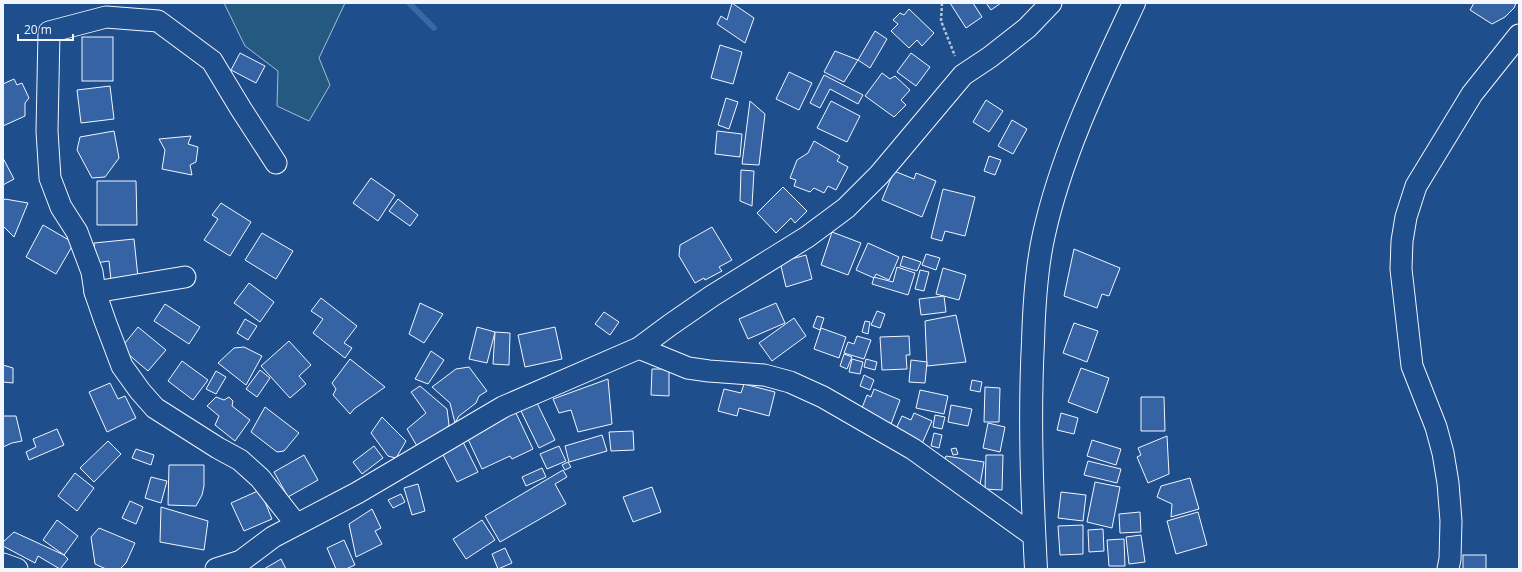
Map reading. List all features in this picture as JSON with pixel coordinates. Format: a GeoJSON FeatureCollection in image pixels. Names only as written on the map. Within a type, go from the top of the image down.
{"type":"FeatureCollection","features":[{"type":"Feature","properties":{"kind":"highway"},"geometry":{"type":"LineString","coordinates":[[1036,569],[1031,492],[1030,396],[1036,283],[1044,235],[1057,182],[1075,134],[1101,72],[1134,3]]}},
{"type":"Feature","properties":{"kind":"street"},"geometry":{"type":"LineString","coordinates":[[216,569],[241,561],[273,537],[358,493],[503,407],[639,348],[712,296],[807,237],[846,208],[879,175],[963,75],[1027,28],[1051,3]]}},
{"type":"Feature","properties":{"kind":"street"},"geometry":{"type":"LineString","coordinates":[[276,163],[212,61],[158,21],[106,17],[49,32],[47,131],[50,178],[61,207],[77,232],[92,272],[95,292],[122,366],[140,391],[155,408],[218,448],[240,460],[260,478],[296,524]]}},
{"type":"Feature","properties":{"kind":"street"},"geometry":{"type":"LineString","coordinates":[[1448,569],[1450,559],[1451,521],[1448,484],[1443,453],[1436,427],[1412,366],[1401,269],[1402,241],[1406,217],[1416,186],[1472,94],[1519,35]]}},
{"type":"Feature","properties":{"kind":"street"},"geometry":{"type":"LineString","coordinates":[[95,292],[185,277]]}},
{"type":"Feature","properties":{"kind":"street"},"geometry":{"type":"LineString","coordinates":[[639,348],[688,368],[764,375],[790,382],[823,397],[913,449],[1034,536]]}},
{"type":"Feature","properties":{"kind":"street"},"geometry":{"type":"LineString","coordinates":[[3,564],[17,569]]}},
{"type":"Feature","properties":{"kind":"path"},"geometry":{"type":"LineString","coordinates":[[942,3],[941,21],[963,75]]}},
{"type":"Feature","properties":{"kind":"shaded area"},"geometry":{"type":"Polygon","coordinates":[[[224,3],[345,3],[319,58],[330,85],[309,121],[277,106],[278,71],[245,46],[224,3]]]}},
{"type":"Feature","properties":{"kind":"building"},"geometry":{"type":"Polygon","coordinates":[[[732,3],[754,18],[745,43],[717,24],[721,16],[727,20],[732,3]]]}},
{"type":"Feature","properties":{"kind":"building"},"geometry":{"type":"Polygon","coordinates":[[[950,3],[973,3],[982,17],[966,28],[950,3]]]}},
{"type":"Feature","properties":{"kind":"building"},"geometry":{"type":"Polygon","coordinates":[[[986,3],[1001,3],[991,10],[986,3]]]}},
{"type":"Feature","properties":{"kind":"building"},"geometry":{"type":"Polygon","coordinates":[[[1474,3],[1516,3],[1514,8],[1505,17],[1492,24],[1470,10],[1474,3]]]}},
{"type":"Feature","properties":{"kind":"building"},"geometry":{"type":"Polygon","coordinates":[[[909,9],[934,33],[922,46],[917,40],[909,48],[891,31],[898,24],[893,20],[900,13],[904,15],[909,9]]]}},
{"type":"Feature","properties":{"kind":"building"},"geometry":{"type":"Polygon","coordinates":[[[875,31],[887,39],[870,68],[858,60],[875,31]]]}},
{"type":"Feature","properties":{"kind":"building"},"geometry":{"type":"Polygon","coordinates":[[[82,37],[113,37],[113,81],[82,81],[82,37]]]}},
{"type":"Feature","properties":{"kind":"building"},"geometry":{"type":"Polygon","coordinates":[[[720,45],[742,52],[733,84],[711,78],[720,45]]]}},
{"type":"Feature","properties":{"kind":"building"},"geometry":{"type":"Polygon","coordinates":[[[835,51],[858,60],[844,82],[824,72],[835,51]]]}},
{"type":"Feature","properties":{"kind":"building"},"geometry":{"type":"Polygon","coordinates":[[[240,53],[265,66],[256,83],[231,70],[240,53]]]}},
{"type":"Feature","properties":{"kind":"building"},"geometry":{"type":"Polygon","coordinates":[[[911,53],[930,67],[916,86],[897,72],[911,53]]]}},
{"type":"Feature","properties":{"kind":"building"},"geometry":{"type":"Polygon","coordinates":[[[789,72],[812,83],[799,110],[776,99],[789,72]]]}},
{"type":"Feature","properties":{"kind":"building"},"geometry":{"type":"Polygon","coordinates":[[[882,73],[890,79],[895,76],[910,90],[901,100],[906,105],[894,117],[865,96],[882,73]]]}},
{"type":"Feature","properties":{"kind":"building"},"geometry":{"type":"Polygon","coordinates":[[[824,75],[863,95],[858,104],[830,89],[820,108],[810,103],[824,75]]]}},
{"type":"Feature","properties":{"kind":"building"},"geometry":{"type":"Polygon","coordinates":[[[14,79],[17,85],[22,83],[29,98],[25,103],[25,116],[3,126],[3,84],[14,79]]]}},
{"type":"Feature","properties":{"kind":"building"},"geometry":{"type":"Polygon","coordinates":[[[110,86],[114,119],[81,123],[77,90],[110,86]]]}},
{"type":"Feature","properties":{"kind":"building"},"geometry":{"type":"Polygon","coordinates":[[[726,98],[738,102],[729,129],[718,125],[726,98]]]}},
{"type":"Feature","properties":{"kind":"building"},"geometry":{"type":"Polygon","coordinates":[[[986,100],[1003,111],[989,132],[973,122],[986,100]]]}},
{"type":"Feature","properties":{"kind":"building"},"geometry":{"type":"Polygon","coordinates":[[[750,101],[765,114],[759,165],[742,164],[750,101]]]}},
{"type":"Feature","properties":{"kind":"building"},"geometry":{"type":"Polygon","coordinates":[[[831,101],[860,116],[847,142],[817,128],[831,101]]]}},
{"type":"Feature","properties":{"kind":"building"},"geometry":{"type":"Polygon","coordinates":[[[1012,120],[1027,129],[1013,154],[998,146],[1012,120]]]}},
{"type":"Feature","properties":{"kind":"building"},"geometry":{"type":"Polygon","coordinates":[[[114,131],[119,158],[105,177],[92,178],[77,150],[80,137],[114,131]]]}},
{"type":"Feature","properties":{"kind":"building"},"geometry":{"type":"Polygon","coordinates":[[[717,131],[742,134],[740,157],[715,154],[717,131]]]}},
{"type":"Feature","properties":{"kind":"building"},"geometry":{"type":"Polygon","coordinates":[[[191,136],[188,144],[198,147],[196,162],[190,165],[192,175],[162,169],[165,150],[159,139],[191,136]]]}},
{"type":"Feature","properties":{"kind":"building"},"geometry":{"type":"Polygon","coordinates":[[[814,141],[840,156],[837,161],[848,167],[836,190],[828,186],[824,193],[814,188],[810,192],[794,186],[796,180],[790,178],[797,160],[808,153],[814,141]]]}},
{"type":"Feature","properties":{"kind":"building"},"geometry":{"type":"Polygon","coordinates":[[[989,156],[1001,160],[995,175],[984,171],[989,156]]]}},
{"type":"Feature","properties":{"kind":"building"},"geometry":{"type":"Polygon","coordinates":[[[3,158],[14,179],[3,185],[3,158]]]}},
{"type":"Feature","properties":{"kind":"building"},"geometry":{"type":"Polygon","coordinates":[[[741,170],[754,171],[752,206],[740,201],[741,170]]]}},
{"type":"Feature","properties":{"kind":"building"},"geometry":{"type":"Polygon","coordinates":[[[894,171],[914,179],[916,173],[936,181],[922,217],[882,200],[894,171]]]}},
{"type":"Feature","properties":{"kind":"building"},"geometry":{"type":"Polygon","coordinates":[[[371,178],[395,195],[378,221],[353,203],[371,178]]]}},
{"type":"Feature","properties":{"kind":"building"},"geometry":{"type":"Polygon","coordinates":[[[97,181],[136,181],[137,225],[97,225],[97,181]]]}},
{"type":"Feature","properties":{"kind":"building"},"geometry":{"type":"Polygon","coordinates":[[[783,187],[807,211],[795,223],[791,218],[776,233],[757,213],[783,187]]]}},
{"type":"Feature","properties":{"kind":"building"},"geometry":{"type":"Polygon","coordinates":[[[943,189],[975,197],[965,236],[945,231],[942,241],[931,238],[943,189]]]}},
{"type":"Feature","properties":{"kind":"building"},"geometry":{"type":"Polygon","coordinates":[[[5,199],[28,203],[14,237],[3,226],[3,201],[5,199]]]}},
{"type":"Feature","properties":{"kind":"building"},"geometry":{"type":"Polygon","coordinates":[[[398,199],[418,215],[410,226],[389,211],[398,199]]]}},
{"type":"Feature","properties":{"kind":"building"},"geometry":{"type":"Polygon","coordinates":[[[221,203],[251,222],[230,256],[204,240],[218,219],[212,215],[221,203]]]}},
{"type":"Feature","properties":{"kind":"building"},"geometry":{"type":"Polygon","coordinates":[[[43,225],[74,243],[56,274],[26,257],[43,225]]]}},
{"type":"Feature","properties":{"kind":"building"},"geometry":{"type":"Polygon","coordinates":[[[712,227],[732,260],[719,267],[722,271],[705,280],[704,278],[695,283],[679,256],[680,245],[712,227]]]}},
{"type":"Feature","properties":{"kind":"building"},"geometry":{"type":"Polygon","coordinates":[[[832,232],[861,243],[848,275],[821,265],[832,232]]]}},
{"type":"Feature","properties":{"kind":"building"},"geometry":{"type":"Polygon","coordinates":[[[262,233],[293,251],[276,279],[245,260],[262,233]]]}},
{"type":"Feature","properties":{"kind":"building"},"geometry":{"type":"Polygon","coordinates":[[[134,239],[138,277],[111,280],[109,261],[96,263],[94,243],[134,239]]]}},
{"type":"Feature","properties":{"kind":"building"},"geometry":{"type":"Polygon","coordinates":[[[868,243],[899,257],[889,280],[876,274],[874,278],[856,270],[868,243]]]}},
{"type":"Feature","properties":{"kind":"building"},"geometry":{"type":"Polygon","coordinates":[[[1074,249],[1120,268],[1109,296],[1102,294],[1097,308],[1064,296],[1074,249]]]}},
{"type":"Feature","properties":{"kind":"building"},"geometry":{"type":"Polygon","coordinates":[[[926,254],[940,258],[936,270],[922,265],[926,254]]]}},
{"type":"Feature","properties":{"kind":"building"},"geometry":{"type":"Polygon","coordinates":[[[806,255],[812,279],[786,287],[780,262],[806,255]]]}},
{"type":"Feature","properties":{"kind":"building"},"geometry":{"type":"Polygon","coordinates":[[[903,256],[921,262],[917,271],[900,266],[903,256]]]}},
{"type":"Feature","properties":{"kind":"building"},"geometry":{"type":"Polygon","coordinates":[[[897,267],[915,273],[908,295],[872,284],[874,277],[893,282],[897,267]]]}},
{"type":"Feature","properties":{"kind":"building"},"geometry":{"type":"Polygon","coordinates":[[[943,268],[966,275],[959,300],[936,294],[943,268]]]}},
{"type":"Feature","properties":{"kind":"building"},"geometry":{"type":"Polygon","coordinates":[[[920,270],[929,272],[924,291],[915,289],[920,270]]]}},
{"type":"Feature","properties":{"kind":"building"},"geometry":{"type":"Polygon","coordinates":[[[249,283],[274,302],[260,322],[234,303],[249,283]]]}},
{"type":"Feature","properties":{"kind":"building"},"geometry":{"type":"Polygon","coordinates":[[[944,296],[946,312],[921,315],[919,299],[944,296]]]}},
{"type":"Feature","properties":{"kind":"building"},"geometry":{"type":"Polygon","coordinates":[[[321,298],[357,326],[344,343],[352,348],[345,358],[313,333],[323,319],[311,311],[321,298]]]}},
{"type":"Feature","properties":{"kind":"building"},"geometry":{"type":"Polygon","coordinates":[[[420,303],[443,314],[424,343],[409,334],[420,303]]]}},
{"type":"Feature","properties":{"kind":"building"},"geometry":{"type":"Polygon","coordinates":[[[776,303],[785,323],[748,339],[739,319],[776,303]]]}},
{"type":"Feature","properties":{"kind":"building"},"geometry":{"type":"Polygon","coordinates":[[[165,304],[200,327],[189,344],[154,321],[165,304]]]}},
{"type":"Feature","properties":{"kind":"building"},"geometry":{"type":"Polygon","coordinates":[[[877,311],[885,314],[880,328],[871,325],[877,311]]]}},
{"type":"Feature","properties":{"kind":"building"},"geometry":{"type":"Polygon","coordinates":[[[604,312],[619,322],[610,335],[595,324],[604,312]]]}},
{"type":"Feature","properties":{"kind":"building"},"geometry":{"type":"Polygon","coordinates":[[[956,315],[966,362],[927,366],[925,321],[956,315]]]}},
{"type":"Feature","properties":{"kind":"building"},"geometry":{"type":"Polygon","coordinates":[[[817,316],[824,318],[820,330],[813,327],[817,316]]]}},
{"type":"Feature","properties":{"kind":"building"},"geometry":{"type":"Polygon","coordinates":[[[794,318],[806,336],[772,361],[759,343],[794,318]]]}},
{"type":"Feature","properties":{"kind":"building"},"geometry":{"type":"Polygon","coordinates":[[[245,319],[257,326],[248,340],[237,333],[245,319]]]}},
{"type":"Feature","properties":{"kind":"building"},"geometry":{"type":"Polygon","coordinates":[[[865,321],[870,322],[868,334],[862,332],[865,321]]]}},
{"type":"Feature","properties":{"kind":"building"},"geometry":{"type":"Polygon","coordinates":[[[1074,323],[1098,331],[1087,362],[1063,353],[1074,323]]]}},
{"type":"Feature","properties":{"kind":"building"},"geometry":{"type":"Polygon","coordinates":[[[138,327],[166,350],[148,371],[121,348],[138,327]]]}},
{"type":"Feature","properties":{"kind":"building"},"geometry":{"type":"Polygon","coordinates":[[[477,327],[495,332],[487,363],[469,359],[477,327]]]}},
{"type":"Feature","properties":{"kind":"building"},"geometry":{"type":"Polygon","coordinates":[[[555,327],[562,359],[525,367],[518,335],[555,327]]]}},
{"type":"Feature","properties":{"kind":"building"},"geometry":{"type":"Polygon","coordinates":[[[821,328],[846,337],[839,358],[814,349],[821,328]]]}},
{"type":"Feature","properties":{"kind":"building"},"geometry":{"type":"Polygon","coordinates":[[[495,332],[510,333],[509,365],[493,364],[495,332]]]}},
{"type":"Feature","properties":{"kind":"building"},"geometry":{"type":"Polygon","coordinates":[[[857,336],[871,340],[864,359],[844,353],[848,342],[854,344],[857,336]]]}},
{"type":"Feature","properties":{"kind":"building"},"geometry":{"type":"Polygon","coordinates":[[[909,336],[910,355],[906,355],[907,369],[882,370],[880,337],[909,336]]]}},
{"type":"Feature","properties":{"kind":"building"},"geometry":{"type":"Polygon","coordinates":[[[289,341],[311,365],[299,376],[306,384],[290,398],[261,366],[289,341]]]}},
{"type":"Feature","properties":{"kind":"building"},"geometry":{"type":"Polygon","coordinates":[[[244,347],[262,356],[246,385],[218,363],[234,348],[244,347]]]}},
{"type":"Feature","properties":{"kind":"building"},"geometry":{"type":"Polygon","coordinates":[[[431,351],[444,360],[428,384],[415,379],[431,351]]]}},
{"type":"Feature","properties":{"kind":"building"},"geometry":{"type":"Polygon","coordinates":[[[844,354],[852,357],[847,369],[840,366],[844,354]]]}},
{"type":"Feature","properties":{"kind":"building"},"geometry":{"type":"Polygon","coordinates":[[[350,359],[385,387],[354,409],[350,414],[333,395],[336,389],[332,383],[350,359]]]}},
{"type":"Feature","properties":{"kind":"building"},"geometry":{"type":"Polygon","coordinates":[[[852,359],[863,362],[860,374],[849,372],[852,359]]]}},
{"type":"Feature","properties":{"kind":"building"},"geometry":{"type":"Polygon","coordinates":[[[866,359],[877,362],[875,370],[864,367],[866,359]]]}},
{"type":"Feature","properties":{"kind":"building"},"geometry":{"type":"Polygon","coordinates":[[[911,360],[927,362],[925,383],[909,382],[911,360]]]}},
{"type":"Feature","properties":{"kind":"building"},"geometry":{"type":"Polygon","coordinates":[[[182,361],[208,380],[193,400],[168,381],[182,361]]]}},
{"type":"Feature","properties":{"kind":"building"},"geometry":{"type":"Polygon","coordinates":[[[3,365],[13,368],[13,383],[3,382],[3,365]]]}},
{"type":"Feature","properties":{"kind":"building"},"geometry":{"type":"Polygon","coordinates":[[[469,367],[487,391],[479,396],[476,403],[459,416],[455,423],[450,403],[432,387],[456,369],[469,367]]]}},
{"type":"Feature","properties":{"kind":"building"},"geometry":{"type":"Polygon","coordinates":[[[1081,368],[1109,378],[1097,413],[1068,402],[1081,368]]]}},
{"type":"Feature","properties":{"kind":"building"},"geometry":{"type":"Polygon","coordinates":[[[652,369],[669,369],[669,396],[651,395],[652,369]]]}},
{"type":"Feature","properties":{"kind":"building"},"geometry":{"type":"Polygon","coordinates":[[[260,370],[270,378],[257,397],[246,389],[260,370]]]}},
{"type":"Feature","properties":{"kind":"building"},"geometry":{"type":"Polygon","coordinates":[[[216,371],[226,377],[216,394],[206,389],[216,371]]]}},
{"type":"Feature","properties":{"kind":"building"},"geometry":{"type":"Polygon","coordinates":[[[864,375],[874,380],[870,390],[860,386],[864,375]]]}},
{"type":"Feature","properties":{"kind":"building"},"geometry":{"type":"Polygon","coordinates":[[[608,379],[612,424],[578,432],[571,410],[559,413],[553,399],[608,379]]]}},
{"type":"Feature","properties":{"kind":"building"},"geometry":{"type":"Polygon","coordinates":[[[972,380],[982,382],[980,392],[970,390],[972,380]]]}},
{"type":"Feature","properties":{"kind":"building"},"geometry":{"type":"Polygon","coordinates":[[[110,383],[118,399],[125,396],[136,418],[107,432],[89,392],[110,383]]]}},
{"type":"Feature","properties":{"kind":"building"},"geometry":{"type":"Polygon","coordinates":[[[744,384],[775,392],[769,416],[739,408],[737,416],[718,411],[724,389],[741,393],[744,384]]]}},
{"type":"Feature","properties":{"kind":"building"},"geometry":{"type":"Polygon","coordinates":[[[420,386],[447,409],[449,425],[434,440],[417,446],[407,429],[426,413],[411,392],[420,386]]]}},
{"type":"Feature","properties":{"kind":"building"},"geometry":{"type":"Polygon","coordinates":[[[985,387],[1000,388],[999,422],[984,422],[985,387]]]}},
{"type":"Feature","properties":{"kind":"building"},"geometry":{"type":"Polygon","coordinates":[[[874,389],[900,400],[891,424],[860,413],[867,395],[871,397],[874,389]]]}},
{"type":"Feature","properties":{"kind":"building"},"geometry":{"type":"Polygon","coordinates":[[[920,390],[948,396],[944,414],[916,408],[920,390]]]}},
{"type":"Feature","properties":{"kind":"building"},"geometry":{"type":"Polygon","coordinates":[[[216,397],[224,400],[229,397],[233,401],[232,406],[250,420],[235,441],[215,425],[219,416],[207,406],[216,397]]]}},
{"type":"Feature","properties":{"kind":"building"},"geometry":{"type":"Polygon","coordinates":[[[1141,397],[1164,397],[1165,431],[1141,431],[1141,397]]]}},
{"type":"Feature","properties":{"kind":"building"},"geometry":{"type":"Polygon","coordinates":[[[536,401],[555,440],[539,448],[520,409],[536,401]]]}},
{"type":"Feature","properties":{"kind":"building"},"geometry":{"type":"Polygon","coordinates":[[[951,405],[972,409],[968,426],[948,422],[951,405]]]}},
{"type":"Feature","properties":{"kind":"building"},"geometry":{"type":"Polygon","coordinates":[[[265,407],[299,433],[284,451],[277,452],[251,432],[265,407]]]}},
{"type":"Feature","properties":{"kind":"building"},"geometry":{"type":"Polygon","coordinates":[[[515,411],[533,449],[512,459],[510,456],[482,469],[466,435],[515,411]]]}},
{"type":"Feature","properties":{"kind":"building"},"geometry":{"type":"Polygon","coordinates":[[[914,413],[932,421],[921,446],[894,433],[902,416],[911,420],[914,413]]]}},
{"type":"Feature","properties":{"kind":"building"},"geometry":{"type":"Polygon","coordinates":[[[1061,413],[1078,418],[1074,434],[1057,430],[1061,413]]]}},
{"type":"Feature","properties":{"kind":"building"},"geometry":{"type":"Polygon","coordinates":[[[935,415],[945,417],[942,429],[933,427],[935,415]]]}},
{"type":"Feature","properties":{"kind":"building"},"geometry":{"type":"Polygon","coordinates":[[[3,416],[16,416],[22,441],[3,447],[3,416]]]}},
{"type":"Feature","properties":{"kind":"building"},"geometry":{"type":"Polygon","coordinates":[[[382,417],[406,441],[396,458],[388,456],[371,433],[382,417]]]}},
{"type":"Feature","properties":{"kind":"building"},"geometry":{"type":"Polygon","coordinates":[[[988,423],[1005,427],[1000,452],[983,448],[988,423]]]}},
{"type":"Feature","properties":{"kind":"building"},"geometry":{"type":"Polygon","coordinates":[[[57,429],[64,445],[29,460],[26,452],[36,447],[33,439],[57,429]]]}},
{"type":"Feature","properties":{"kind":"building"},"geometry":{"type":"Polygon","coordinates":[[[633,431],[634,450],[611,451],[609,432],[633,431]]]}},
{"type":"Feature","properties":{"kind":"building"},"geometry":{"type":"Polygon","coordinates":[[[934,433],[942,435],[939,448],[931,446],[934,433]]]}},
{"type":"Feature","properties":{"kind":"building"},"geometry":{"type":"Polygon","coordinates":[[[602,435],[607,451],[569,462],[565,446],[602,435]]]}},
{"type":"Feature","properties":{"kind":"building"},"geometry":{"type":"Polygon","coordinates":[[[1167,436],[1169,474],[1148,483],[1137,457],[1141,455],[1138,448],[1167,436]]]}},
{"type":"Feature","properties":{"kind":"building"},"geometry":{"type":"Polygon","coordinates":[[[462,440],[478,472],[457,482],[441,451],[462,440]]]}},
{"type":"Feature","properties":{"kind":"building"},"geometry":{"type":"Polygon","coordinates":[[[1092,440],[1121,449],[1116,465],[1087,456],[1092,440]]]}},
{"type":"Feature","properties":{"kind":"building"},"geometry":{"type":"Polygon","coordinates":[[[108,441],[121,454],[94,482],[80,468],[108,441]]]}},
{"type":"Feature","properties":{"kind":"building"},"geometry":{"type":"Polygon","coordinates":[[[374,446],[383,458],[362,474],[353,462],[374,446]]]}},
{"type":"Feature","properties":{"kind":"building"},"geometry":{"type":"Polygon","coordinates":[[[559,446],[566,461],[547,469],[540,454],[559,446]]]}},
{"type":"Feature","properties":{"kind":"building"},"geometry":{"type":"Polygon","coordinates":[[[956,448],[958,454],[953,455],[951,449],[956,448]]]}},
{"type":"Feature","properties":{"kind":"building"},"geometry":{"type":"Polygon","coordinates":[[[136,449],[154,455],[151,465],[132,458],[136,449]]]}},
{"type":"Feature","properties":{"kind":"building"},"geometry":{"type":"Polygon","coordinates":[[[304,455],[318,480],[288,497],[274,472],[304,455]]]}},
{"type":"Feature","properties":{"kind":"building"},"geometry":{"type":"Polygon","coordinates":[[[986,455],[1003,455],[1002,490],[985,489],[986,455]]]}},
{"type":"Feature","properties":{"kind":"building"},"geometry":{"type":"Polygon","coordinates":[[[946,456],[984,462],[980,485],[942,467],[946,456]]]}},
{"type":"Feature","properties":{"kind":"building"},"geometry":{"type":"Polygon","coordinates":[[[1088,461],[1121,469],[1117,483],[1084,475],[1088,461]]]}},
{"type":"Feature","properties":{"kind":"building"},"geometry":{"type":"Polygon","coordinates":[[[568,462],[571,467],[565,470],[562,465],[568,462]]]}},
{"type":"Feature","properties":{"kind":"building"},"geometry":{"type":"Polygon","coordinates":[[[169,465],[204,465],[204,486],[202,495],[196,506],[168,505],[169,465]]]}},
{"type":"Feature","properties":{"kind":"building"},"geometry":{"type":"Polygon","coordinates":[[[542,468],[546,477],[526,486],[522,477],[542,468]]]}},
{"type":"Feature","properties":{"kind":"building"},"geometry":{"type":"Polygon","coordinates":[[[563,470],[567,477],[555,484],[566,504],[500,542],[485,516],[563,470]]]}},
{"type":"Feature","properties":{"kind":"building"},"geometry":{"type":"Polygon","coordinates":[[[75,473],[94,488],[77,511],[58,496],[75,473]]]}},
{"type":"Feature","properties":{"kind":"building"},"geometry":{"type":"Polygon","coordinates":[[[151,477],[167,481],[161,503],[145,498],[151,477]]]}},
{"type":"Feature","properties":{"kind":"building"},"geometry":{"type":"Polygon","coordinates":[[[1190,478],[1199,509],[1171,517],[1172,504],[1157,497],[1161,486],[1190,478]]]}},
{"type":"Feature","properties":{"kind":"building"},"geometry":{"type":"Polygon","coordinates":[[[1095,482],[1120,487],[1112,528],[1087,522],[1095,482]]]}},
{"type":"Feature","properties":{"kind":"building"},"geometry":{"type":"Polygon","coordinates":[[[418,484],[425,511],[412,515],[404,488],[418,484]]]}},
{"type":"Feature","properties":{"kind":"building"},"geometry":{"type":"Polygon","coordinates":[[[652,487],[661,512],[633,522],[623,497],[652,487]]]}},
{"type":"Feature","properties":{"kind":"building"},"geometry":{"type":"Polygon","coordinates":[[[260,490],[272,519],[244,531],[231,503],[260,490]]]}},
{"type":"Feature","properties":{"kind":"building"},"geometry":{"type":"Polygon","coordinates":[[[1061,492],[1086,495],[1083,521],[1058,518],[1061,492]]]}},
{"type":"Feature","properties":{"kind":"building"},"geometry":{"type":"Polygon","coordinates":[[[401,494],[405,502],[393,508],[388,500],[401,494]]]}},
{"type":"Feature","properties":{"kind":"building"},"geometry":{"type":"Polygon","coordinates":[[[130,501],[143,507],[136,524],[122,518],[130,501]]]}},
{"type":"Feature","properties":{"kind":"building"},"geometry":{"type":"Polygon","coordinates":[[[161,507],[208,521],[204,550],[160,542],[161,507]]]}},
{"type":"Feature","properties":{"kind":"building"},"geometry":{"type":"Polygon","coordinates":[[[372,509],[381,528],[375,531],[382,544],[356,557],[349,524],[372,509]]]}},
{"type":"Feature","properties":{"kind":"building"},"geometry":{"type":"Polygon","coordinates":[[[1140,512],[1141,532],[1120,533],[1119,514],[1140,512]]]}},
{"type":"Feature","properties":{"kind":"building"},"geometry":{"type":"Polygon","coordinates":[[[1198,512],[1207,545],[1176,554],[1167,521],[1198,512]]]}},
{"type":"Feature","properties":{"kind":"building"},"geometry":{"type":"Polygon","coordinates":[[[57,520],[78,536],[64,555],[43,540],[57,520]]]}},
{"type":"Feature","properties":{"kind":"building"},"geometry":{"type":"Polygon","coordinates":[[[482,520],[495,540],[466,559],[453,539],[482,520]]]}},
{"type":"Feature","properties":{"kind":"building"},"geometry":{"type":"Polygon","coordinates":[[[1083,525],[1083,554],[1060,555],[1058,526],[1083,525]]]}},
{"type":"Feature","properties":{"kind":"building"},"geometry":{"type":"Polygon","coordinates":[[[99,528],[135,543],[126,563],[120,569],[106,569],[95,564],[91,537],[99,528]]]}},
{"type":"Feature","properties":{"kind":"building"},"geometry":{"type":"Polygon","coordinates":[[[1103,529],[1104,551],[1089,552],[1088,530],[1103,529]]]}},
{"type":"Feature","properties":{"kind":"building"},"geometry":{"type":"Polygon","coordinates":[[[14,532],[64,555],[68,559],[60,569],[38,556],[35,563],[3,546],[3,542],[14,532]]]}},
{"type":"Feature","properties":{"kind":"building"},"geometry":{"type":"Polygon","coordinates":[[[1141,535],[1145,562],[1129,564],[1126,537],[1141,535]]]}},
{"type":"Feature","properties":{"kind":"building"},"geometry":{"type":"Polygon","coordinates":[[[1124,539],[1125,566],[1109,566],[1107,540],[1124,539]]]}},
{"type":"Feature","properties":{"kind":"building"},"geometry":{"type":"Polygon","coordinates":[[[344,540],[355,565],[346,569],[336,569],[327,548],[344,540]]]}},
{"type":"Feature","properties":{"kind":"building"},"geometry":{"type":"Polygon","coordinates":[[[505,548],[512,563],[498,569],[492,554],[505,548]]]}},
{"type":"Feature","properties":{"kind":"building"},"geometry":{"type":"Polygon","coordinates":[[[1463,555],[1486,555],[1486,569],[1463,569],[1463,555]]]}},
{"type":"Feature","properties":{"kind":"building"},"geometry":{"type":"Polygon","coordinates":[[[281,559],[286,569],[264,569],[281,559]]]}},
{"type":"Feature","properties":{"kind":"waterway"},"geometry":{"type":"LineString","coordinates":[[409,3],[434,28]]}}]}
